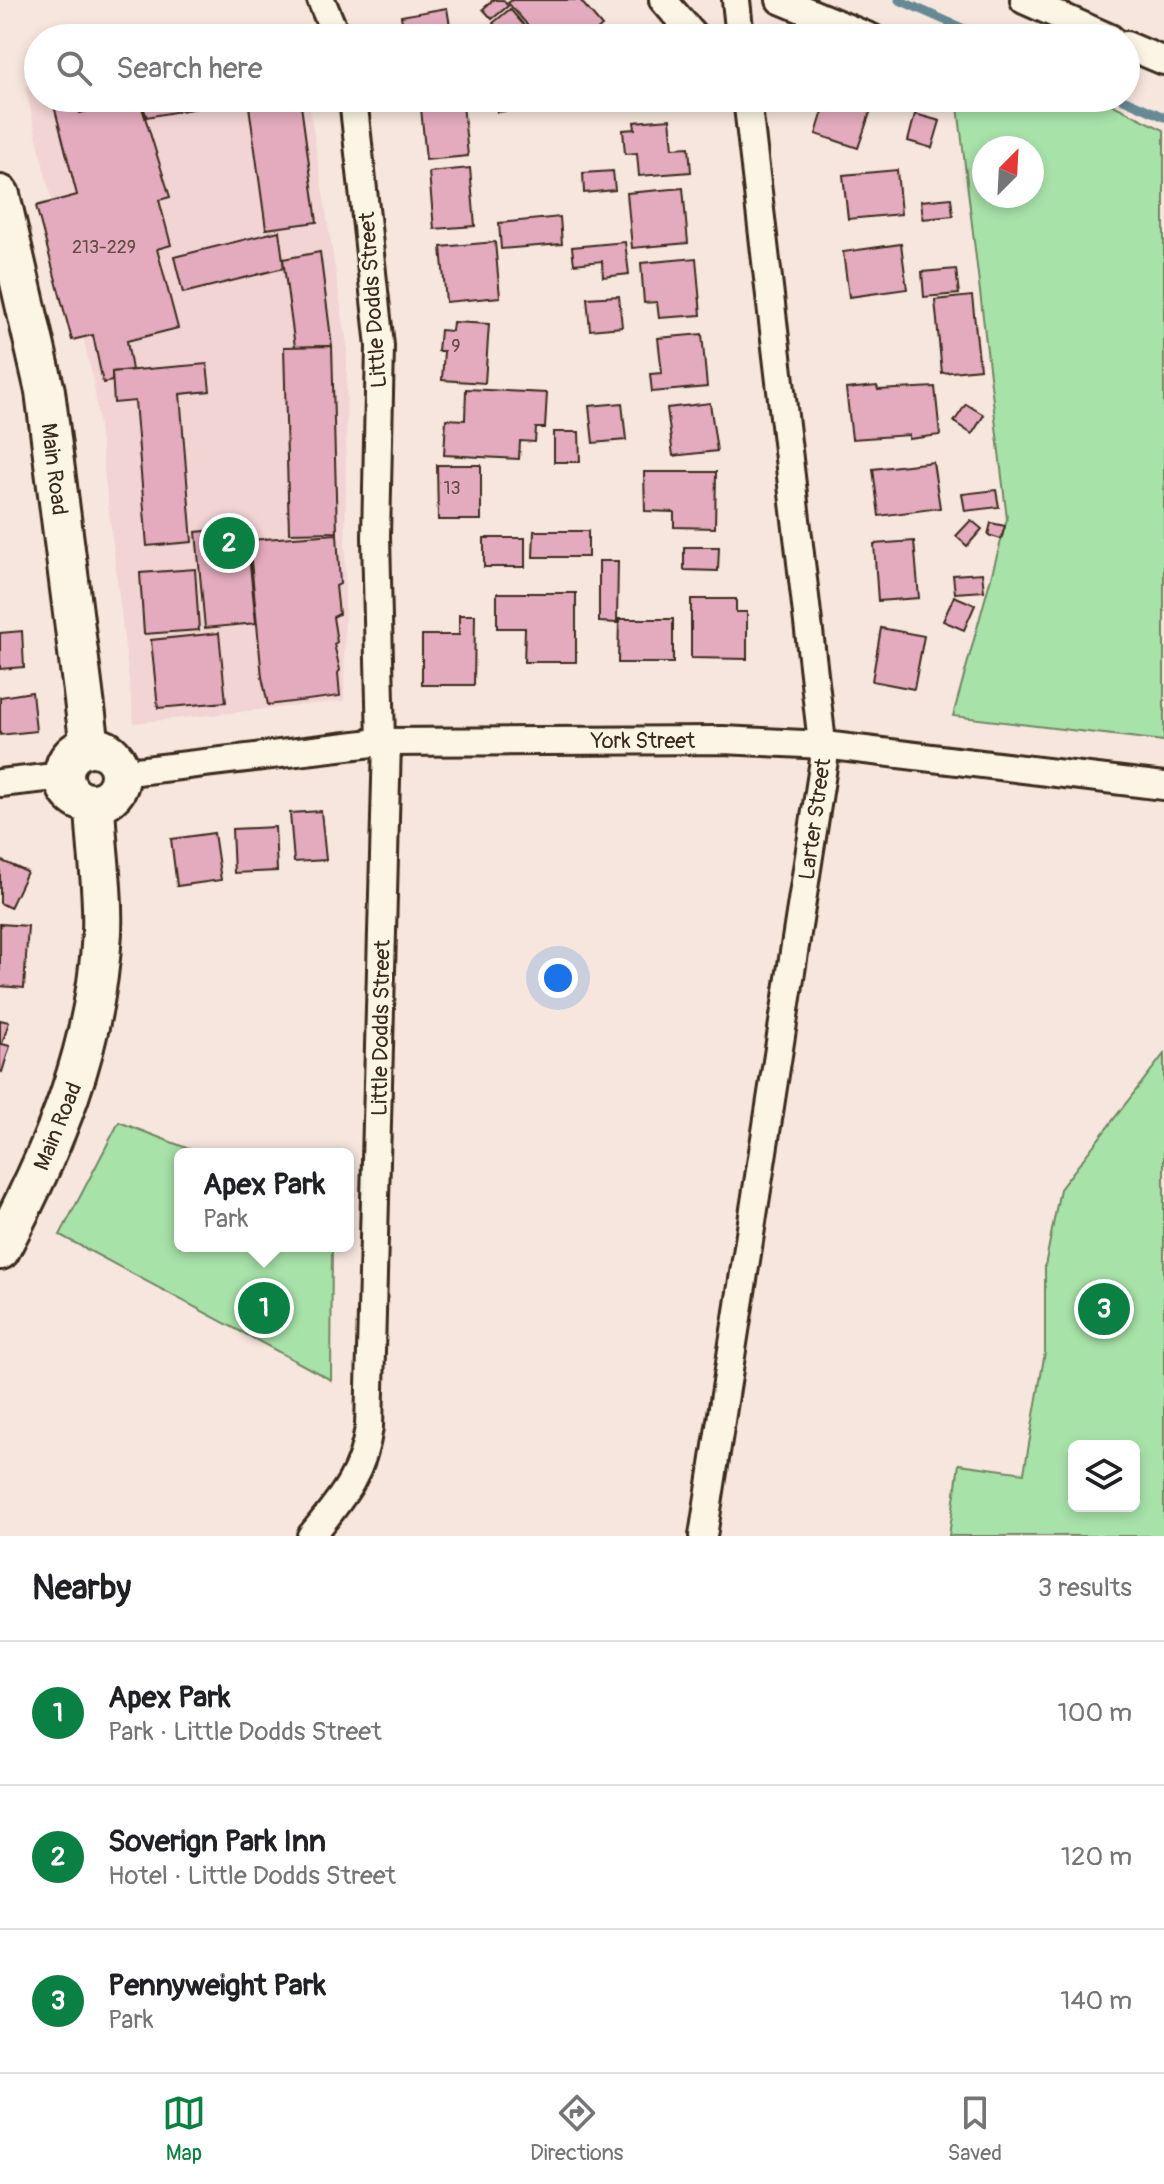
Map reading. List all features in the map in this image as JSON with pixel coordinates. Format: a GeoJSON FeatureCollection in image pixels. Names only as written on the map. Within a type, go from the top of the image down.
{"type":"FeatureCollection","features":[{"type":"Feature","properties":{"kind":"main road","name":"Main Road"},"geometry":{"type":"LineString","coordinates":[[0,195],[45,391],[90,747]]}},
{"type":"Feature","properties":{"kind":"main road"},"geometry":{"type":"LineString","coordinates":[[90,747],[108,752],[116,761],[120,773],[114,794],[95,803],[73,797],[64,776],[71,757],[90,747]]}},
{"type":"Feature","properties":{"kind":"main road","name":"Main Road"},"geometry":{"type":"LineString","coordinates":[[0,1250],[47,1156],[66,1109],[91,1022],[102,930],[95,803]]}},
{"type":"Feature","properties":{"kind":"street"},"geometry":{"type":"LineString","coordinates":[[321,0],[331,24]]}},
{"type":"Feature","properties":{"kind":"street"},"geometry":{"type":"LineString","coordinates":[[663,0],[684,24]]}},
{"type":"Feature","properties":{"kind":"street"},"geometry":{"type":"LineString","coordinates":[[736,0],[739,24]]}},
{"type":"Feature","properties":{"kind":"street"},"geometry":{"type":"LineString","coordinates":[[780,0],[838,24]]}},
{"type":"Feature","properties":{"kind":"street"},"geometry":{"type":"LineString","coordinates":[[1024,0],[1078,24]]}},
{"type":"Feature","properties":{"kind":"street"},"geometry":{"type":"LineString","coordinates":[[1140,51],[1164,61]]}},
{"type":"Feature","properties":{"kind":"street","name":"Little Dodds Street"},"geometry":{"type":"LineString","coordinates":[[311,1536],[355,1478],[369,1427],[384,742],[376,537],[380,346],[355,112]]}},
{"type":"Feature","properties":{"kind":"street","name":"Larter Street"},"geometry":{"type":"LineString","coordinates":[[703,1536],[821,786],[824,745],[749,112]]}},
{"type":"Feature","properties":{"kind":"street","name":"York Street"},"geometry":{"type":"LineString","coordinates":[[120,773],[384,742],[723,740],[824,745],[1164,786]]}},
{"type":"Feature","properties":{"kind":"street"},"geometry":{"type":"LineString","coordinates":[[0,783],[64,776]]}},
{"type":"Feature","properties":{"kind":"shaded area"},"geometry":{"type":"Polygon","coordinates":[[[31,112],[310,112],[347,345],[344,701],[134,723],[94,384],[31,112]]]}},
{"type":"Feature","properties":{"kind":"green space"},"geometry":{"type":"Polygon","coordinates":[[[959,112],[1127,112],[1164,130],[1164,741],[953,716],[1007,519],[959,112]]]}},
{"type":"Feature","properties":{"kind":"green space"},"geometry":{"type":"Polygon","coordinates":[[[1164,1054],[1164,1536],[949,1536],[959,1464],[1024,1473],[1045,1352],[1045,1266],[1060,1189],[1164,1054]]]}},
{"type":"Feature","properties":{"kind":"green space"},"geometry":{"type":"Polygon","coordinates":[[[119,1122],[186,1148],[174,1148],[174,1252],[332,1252],[331,1380],[60,1235],[119,1122]]]}},
{"type":"Feature","properties":{"kind":"building"},"geometry":{"type":"Polygon","coordinates":[[[493,0],[503,0],[508,6],[492,19],[483,9],[493,0]]]}},
{"type":"Feature","properties":{"kind":"building"},"geometry":{"type":"Polygon","coordinates":[[[512,0],[580,0],[600,24],[527,24],[508,3],[512,0]]]}},
{"type":"Feature","properties":{"kind":"building"},"geometry":{"type":"Polygon","coordinates":[[[447,8],[450,24],[402,24],[401,16],[447,8]]]}},
{"type":"Feature","properties":{"kind":"building"},"geometry":{"type":"Polygon","coordinates":[[[510,9],[523,24],[494,24],[510,9]]]}},
{"type":"Feature","properties":{"kind":"building"},"geometry":{"type":"Polygon","coordinates":[[[56,112],[143,112],[170,197],[159,200],[171,245],[157,249],[178,328],[127,341],[132,370],[112,372],[112,381],[103,383],[93,335],[72,340],[36,206],[77,195],[56,112]]]}},
{"type":"Feature","properties":{"kind":"building"},"geometry":{"type":"Polygon","coordinates":[[[145,112],[175,112],[147,117],[145,112]]]}},
{"type":"Feature","properties":{"kind":"building"},"geometry":{"type":"Polygon","coordinates":[[[250,112],[302,112],[317,222],[266,229],[250,112]]]}},
{"type":"Feature","properties":{"kind":"building"},"geometry":{"type":"Polygon","coordinates":[[[421,112],[464,112],[468,156],[426,160],[421,112]]]}},
{"type":"Feature","properties":{"kind":"building"},"geometry":{"type":"Polygon","coordinates":[[[823,112],[870,112],[858,148],[816,134],[823,112]]]}},
{"type":"Feature","properties":{"kind":"building"},"geometry":{"type":"Polygon","coordinates":[[[915,114],[940,121],[932,148],[908,141],[915,114]]]}},
{"type":"Feature","properties":{"kind":"building"},"geometry":{"type":"Polygon","coordinates":[[[670,119],[673,148],[689,147],[691,172],[639,176],[637,153],[625,154],[623,130],[635,129],[634,122],[670,119]]]}},
{"type":"Feature","properties":{"kind":"building"},"geometry":{"type":"Polygon","coordinates":[[[470,168],[475,226],[434,229],[429,172],[470,168]]]}},
{"type":"Feature","properties":{"kind":"building"},"geometry":{"type":"Polygon","coordinates":[[[897,170],[901,214],[848,219],[843,175],[897,170]]]}},
{"type":"Feature","properties":{"kind":"building"},"geometry":{"type":"Polygon","coordinates":[[[613,171],[615,190],[584,193],[583,173],[613,171]]]}},
{"type":"Feature","properties":{"kind":"building"},"geometry":{"type":"Polygon","coordinates":[[[683,188],[688,243],[632,248],[627,193],[683,188]]]}},
{"type":"Feature","properties":{"kind":"building"},"geometry":{"type":"Polygon","coordinates":[[[951,198],[953,216],[923,219],[921,201],[951,198]]]}},
{"type":"Feature","properties":{"kind":"building"},"geometry":{"type":"Polygon","coordinates":[[[560,217],[562,244],[501,249],[499,223],[560,217]]]}},
{"type":"Feature","properties":{"kind":"building"},"geometry":{"type":"Polygon","coordinates":[[[279,231],[284,268],[183,293],[174,257],[279,231]]]}},
{"type":"Feature","properties":{"kind":"building"},"geometry":{"type":"Polygon","coordinates":[[[495,242],[500,297],[446,302],[441,247],[495,242]]]}},
{"type":"Feature","properties":{"kind":"building"},"geometry":{"type":"Polygon","coordinates":[[[625,242],[629,274],[603,277],[602,261],[574,264],[572,247],[625,242]]]}},
{"type":"Feature","properties":{"kind":"building"},"geometry":{"type":"Polygon","coordinates":[[[901,244],[907,289],[849,297],[843,252],[901,244]]]}},
{"type":"Feature","properties":{"kind":"building"},"geometry":{"type":"Polygon","coordinates":[[[320,252],[332,346],[295,347],[283,259],[320,252]]]}},
{"type":"Feature","properties":{"kind":"building"},"geometry":{"type":"Polygon","coordinates":[[[696,258],[701,315],[659,318],[657,302],[644,303],[641,263],[696,258]]]}},
{"type":"Feature","properties":{"kind":"building"},"geometry":{"type":"Polygon","coordinates":[[[956,269],[959,294],[924,297],[922,272],[956,269]]]}},
{"type":"Feature","properties":{"kind":"building"},"geometry":{"type":"Polygon","coordinates":[[[619,296],[622,327],[590,330],[587,298],[619,296]]]}},
{"type":"Feature","properties":{"kind":"building"},"geometry":{"type":"Polygon","coordinates":[[[972,296],[980,369],[942,373],[935,300],[972,296]]]}},
{"type":"Feature","properties":{"kind":"building"},"geometry":{"type":"Polygon","coordinates":[[[453,322],[489,324],[485,383],[442,380],[444,351],[438,351],[440,330],[452,331],[453,322]]]}},
{"type":"Feature","properties":{"kind":"building"},"geometry":{"type":"Polygon","coordinates":[[[702,334],[707,387],[652,392],[650,374],[662,373],[658,338],[702,334]]]}},
{"type":"Feature","properties":{"kind":"building"},"geometry":{"type":"Polygon","coordinates":[[[332,346],[337,532],[289,533],[284,347],[332,346]]]}},
{"type":"Feature","properties":{"kind":"building"},"geometry":{"type":"Polygon","coordinates":[[[207,364],[210,391],[180,394],[192,542],[147,546],[135,401],[114,403],[112,372],[207,364]]]}},
{"type":"Feature","properties":{"kind":"building"},"geometry":{"type":"Polygon","coordinates":[[[877,386],[878,390],[935,387],[940,435],[909,439],[909,435],[852,439],[846,389],[877,386]]]}},
{"type":"Feature","properties":{"kind":"building"},"geometry":{"type":"Polygon","coordinates":[[[466,389],[547,393],[545,428],[536,428],[535,442],[520,441],[519,459],[444,455],[446,419],[465,420],[466,389]]]}},
{"type":"Feature","properties":{"kind":"building"},"geometry":{"type":"Polygon","coordinates":[[[622,403],[626,440],[593,443],[589,406],[622,403]]]}},
{"type":"Feature","properties":{"kind":"building"},"geometry":{"type":"Polygon","coordinates":[[[710,403],[717,451],[673,456],[667,408],[710,403]]]}},
{"type":"Feature","properties":{"kind":"building"},"geometry":{"type":"Polygon","coordinates":[[[966,404],[984,415],[972,434],[954,422],[966,404]]]}},
{"type":"Feature","properties":{"kind":"building"},"geometry":{"type":"Polygon","coordinates":[[[554,432],[579,432],[580,462],[554,462],[554,432]]]}},
{"type":"Feature","properties":{"kind":"building"},"geometry":{"type":"Polygon","coordinates":[[[933,462],[940,508],[879,516],[873,469],[933,462]]]}},
{"type":"Feature","properties":{"kind":"building"},"geometry":{"type":"Polygon","coordinates":[[[437,465],[481,465],[481,520],[438,520],[437,465]]]}},
{"type":"Feature","properties":{"kind":"building"},"geometry":{"type":"Polygon","coordinates":[[[644,472],[716,472],[715,528],[674,527],[674,512],[645,511],[644,472]]]}},
{"type":"Feature","properties":{"kind":"building"},"geometry":{"type":"Polygon","coordinates":[[[996,490],[999,507],[965,511],[962,494],[996,490]]]}},
{"type":"Feature","properties":{"kind":"building"},"geometry":{"type":"Polygon","coordinates":[[[971,520],[982,529],[967,546],[956,536],[971,520]]]}},
{"type":"Feature","properties":{"kind":"building"},"geometry":{"type":"Polygon","coordinates":[[[991,523],[1005,526],[1001,539],[988,535],[991,523]]]}},
{"type":"Feature","properties":{"kind":"building"},"geometry":{"type":"Polygon","coordinates":[[[246,527],[256,623],[205,628],[196,532],[246,527]]]}},
{"type":"Feature","properties":{"kind":"building"},"geometry":{"type":"Polygon","coordinates":[[[534,531],[588,531],[588,557],[533,557],[534,531]]]}},
{"type":"Feature","properties":{"kind":"building"},"geometry":{"type":"Polygon","coordinates":[[[337,534],[339,614],[333,617],[340,696],[268,705],[262,677],[249,540],[337,534]]]}},
{"type":"Feature","properties":{"kind":"building"},"geometry":{"type":"Polygon","coordinates":[[[484,538],[525,538],[525,567],[484,567],[484,538]]]}},
{"type":"Feature","properties":{"kind":"building"},"geometry":{"type":"Polygon","coordinates":[[[914,541],[919,598],[878,601],[874,544],[914,541]]]}},
{"type":"Feature","properties":{"kind":"building"},"geometry":{"type":"Polygon","coordinates":[[[684,547],[719,547],[718,571],[684,570],[684,547]]]}},
{"type":"Feature","properties":{"kind":"building"},"geometry":{"type":"Polygon","coordinates":[[[599,561],[618,561],[617,623],[599,622],[599,561]]]}},
{"type":"Feature","properties":{"kind":"building"},"geometry":{"type":"Polygon","coordinates":[[[195,569],[199,630],[144,634],[140,573],[195,569]]]}},
{"type":"Feature","properties":{"kind":"building"},"geometry":{"type":"Polygon","coordinates":[[[982,573],[984,591],[955,593],[953,575],[982,573]]]}},
{"type":"Feature","properties":{"kind":"building"},"geometry":{"type":"Polygon","coordinates":[[[497,593],[576,593],[576,662],[524,662],[525,628],[497,628],[497,593]]]}},
{"type":"Feature","properties":{"kind":"building"},"geometry":{"type":"Polygon","coordinates":[[[954,596],[975,605],[964,630],[943,621],[954,596]]]}},
{"type":"Feature","properties":{"kind":"building"},"geometry":{"type":"Polygon","coordinates":[[[691,599],[736,599],[736,612],[747,612],[747,659],[691,658],[691,599]]]}},
{"type":"Feature","properties":{"kind":"building"},"geometry":{"type":"Polygon","coordinates":[[[459,615],[475,615],[474,685],[422,685],[422,635],[459,635],[459,615]]]}},
{"type":"Feature","properties":{"kind":"building"},"geometry":{"type":"Polygon","coordinates":[[[619,619],[673,619],[673,663],[618,663],[619,619]]]}},
{"type":"Feature","properties":{"kind":"building"},"geometry":{"type":"Polygon","coordinates":[[[881,628],[924,636],[914,689],[872,681],[881,628]]]}},
{"type":"Feature","properties":{"kind":"building"},"geometry":{"type":"Polygon","coordinates":[[[22,631],[24,667],[0,669],[0,633],[22,631]]]}},
{"type":"Feature","properties":{"kind":"building"},"geometry":{"type":"Polygon","coordinates":[[[219,633],[226,702],[158,708],[151,640],[219,633]]]}},
{"type":"Feature","properties":{"kind":"building"},"geometry":{"type":"Polygon","coordinates":[[[32,692],[36,731],[0,735],[0,697],[32,692]]]}},
{"type":"Feature","properties":{"kind":"building"},"geometry":{"type":"Polygon","coordinates":[[[321,811],[326,860],[294,862],[290,813],[321,811]]]}},
{"type":"Feature","properties":{"kind":"building"},"geometry":{"type":"Polygon","coordinates":[[[275,827],[277,871],[234,873],[232,829],[275,827]]]}},
{"type":"Feature","properties":{"kind":"building"},"geometry":{"type":"Polygon","coordinates":[[[214,833],[221,880],[177,886],[171,839],[214,833]]]}},
{"type":"Feature","properties":{"kind":"building"},"geometry":{"type":"Polygon","coordinates":[[[0,860],[27,872],[10,908],[0,903],[0,860]]]}},
{"type":"Feature","properties":{"kind":"building"},"geometry":{"type":"Polygon","coordinates":[[[0,924],[28,926],[24,988],[0,986],[0,924]]]}},
{"type":"Feature","properties":{"kind":"building"},"geometry":{"type":"Polygon","coordinates":[[[0,1020],[9,1022],[2,1044],[10,1046],[2,1072],[0,1071],[0,1020]]]}},
{"type":"Feature","properties":{"kind":"waterway"},"geometry":{"type":"LineString","coordinates":[[899,0],[953,24]]}},
{"type":"Feature","properties":{"kind":"waterway"},"geometry":{"type":"LineString","coordinates":[[1140,106],[1164,117]]}},
{"type":"Feature","properties":{"kind":"place","name":"Soverign Park Inn"},"geometry":{"type":"Point","coordinates":[229,543]}},
{"type":"Feature","properties":{"kind":"place","name":"Apex Park"},"geometry":{"type":"Point","coordinates":[264,1308]}},
{"type":"Feature","properties":{"kind":"place","name":"Pennyweight Park"},"geometry":{"type":"Point","coordinates":[1104,1309]}}]}
